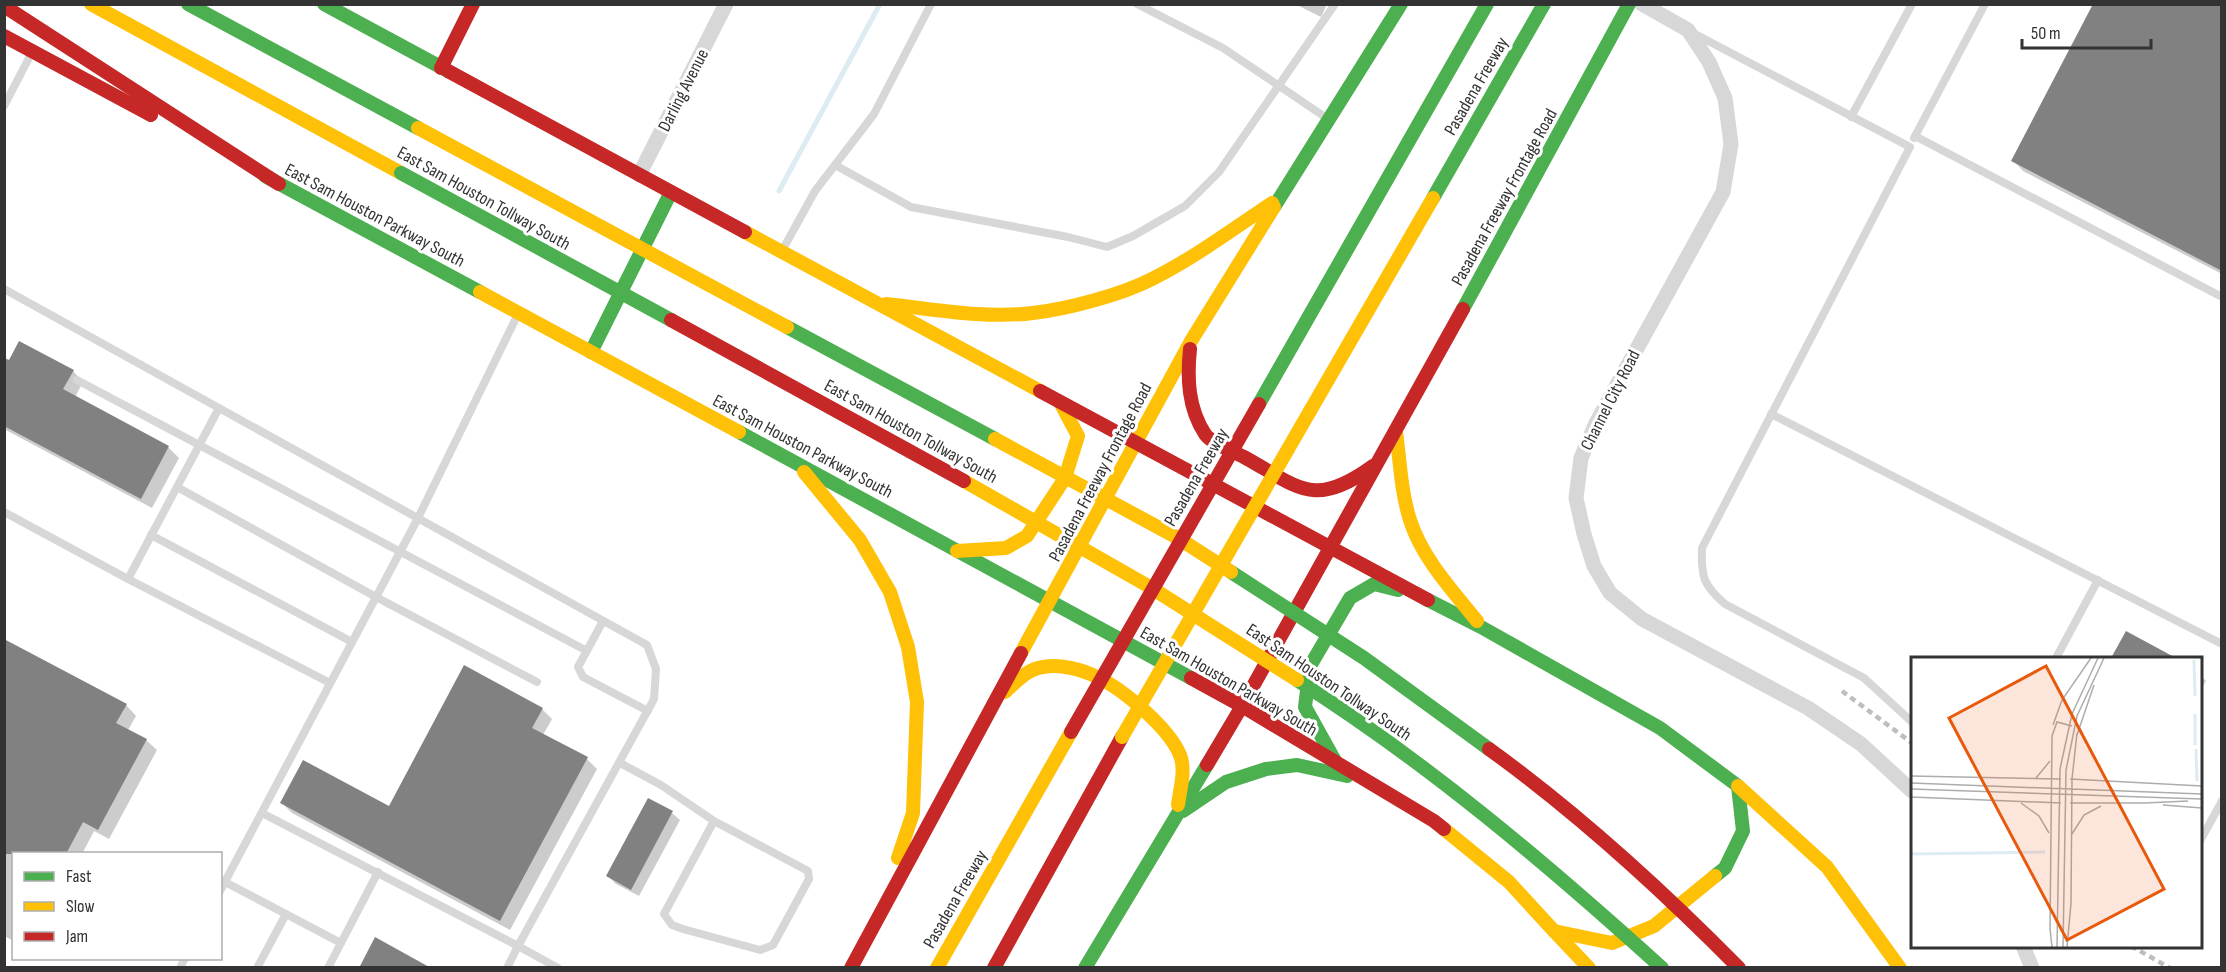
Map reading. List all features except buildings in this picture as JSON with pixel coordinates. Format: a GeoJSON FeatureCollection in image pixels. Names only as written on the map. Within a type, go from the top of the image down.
{"type":"FeatureCollection","features":[{"type":"Feature","properties":{"kind":"main road","name":"East Sam Houston Tollway South"},"geometry":{"type":"LineString","coordinates":[[91,4],[949,472],[1179,605],[1334,703],[1483,813],[1570,885],[1662,968]]}},
{"type":"Feature","properties":{"kind":"main road","name":"East Sam Houston Tollway South"},"geometry":{"type":"LineString","coordinates":[[188,4],[1178,538],[1364,658],[1518,770],[1600,836],[1678,906],[1739,968]]}},
{"type":"Feature","properties":{"kind":"main road"},"geometry":{"type":"LineString","coordinates":[[324,4],[1329,548],[1481,627],[1660,728],[1738,786],[1827,867],[1900,968]]}},
{"type":"Feature","properties":{"kind":"main road"},"geometry":{"type":"LineString","coordinates":[[441,68],[472,4]]}},
{"type":"Feature","properties":{"kind":"main road","name":"Pasadena Freeway Frontage Road"},"geometry":{"type":"LineString","coordinates":[[851,968],[1191,341],[1401,4]]}},
{"type":"Feature","properties":{"kind":"main road","name":"Pasadena Freeway"},"geometry":{"type":"LineString","coordinates":[[936,968],[1487,4]]}},
{"type":"Feature","properties":{"kind":"main road","name":"Pasadena Freeway"},"geometry":{"type":"LineString","coordinates":[[994,968],[1122,737],[1544,4]]}},
{"type":"Feature","properties":{"kind":"main road","name":"Pasadena Freeway Frontage Road"},"geometry":{"type":"LineString","coordinates":[[1085,968],[1242,706],[1377,462],[1396,432],[1629,4]]}},
{"type":"Feature","properties":{"kind":"main road"},"geometry":{"type":"LineString","coordinates":[[4,6],[279,184]]}},
{"type":"Feature","properties":{"kind":"main road","name":"East Sam Houston Parkway South"},"geometry":{"type":"LineString","coordinates":[[4,36],[795,462],[1242,706],[1434,821],[1509,882],[1589,968]]}},
{"type":"Feature","properties":{"kind":"main road"},"geometry":{"type":"LineString","coordinates":[[591,352],[671,192]]}},
{"type":"Feature","properties":{"kind":"main road"},"geometry":{"type":"LineString","coordinates":[[876,303],[986,314],[1032,314],[1087,302],[1150,280],[1199,252],[1278,198]]}},
{"type":"Feature","properties":{"kind":"main road"},"geometry":{"type":"LineString","coordinates":[[1191,341],[1188,383],[1192,407],[1207,437],[1304,490],[1319,492],[1336,488],[1357,478],[1377,462]]}},
{"type":"Feature","properties":{"kind":"main road"},"geometry":{"type":"LineString","coordinates":[[957,551],[1006,548],[1028,536],[1065,478],[1078,436],[1060,402]]}},
{"type":"Feature","properties":{"kind":"main road"},"geometry":{"type":"LineString","coordinates":[[1396,432],[1403,488],[1414,531],[1436,569],[1481,627]]}},
{"type":"Feature","properties":{"kind":"main road"},"geometry":{"type":"LineString","coordinates":[[795,462],[860,540],[890,592],[908,647],[917,702],[913,813],[879,917]]}},
{"type":"Feature","properties":{"kind":"main road"},"geometry":{"type":"LineString","coordinates":[[1335,762],[1305,707],[1310,666],[1350,598],[1374,584],[1417,594]]}},
{"type":"Feature","properties":{"kind":"main road"},"geometry":{"type":"LineString","coordinates":[[990,708],[1022,676],[1044,667],[1070,669],[1097,677],[1121,693],[1155,723],[1177,747],[1182,769],[1176,815]]}},
{"type":"Feature","properties":{"kind":"main road"},"geometry":{"type":"LineString","coordinates":[[1176,815],[1226,782],[1266,769],[1297,765],[1365,780]]}},
{"type":"Feature","properties":{"kind":"main road"},"geometry":{"type":"LineString","coordinates":[[1554,931],[1612,944],[1654,926],[1725,868],[1743,831],[1738,786]]}},
{"type":"Feature","properties":{"kind":"street","name":"Darling Avenue"},"geometry":{"type":"LineString","coordinates":[[639,175],[726,4]]}},
{"type":"Feature","properties":{"kind":"street","name":"Channel City Road"},"geometry":{"type":"LineString","coordinates":[[1642,4],[1688,30],[1710,62],[1725,98],[1731,144],[1723,192],[1596,423],[1581,458],[1576,498],[1594,566],[1610,593],[1642,619],[1808,708],[1861,744],[1911,790]]}},
{"type":"Feature","properties":{"kind":"street"},"geometry":{"type":"LineString","coordinates":[[2024,948],[2032,968]]}},
{"type":"Feature","properties":{"kind":"lane"},"geometry":{"type":"LineString","coordinates":[[782,252],[815,191],[874,114],[931,4]]}},
{"type":"Feature","properties":{"kind":"lane"},"geometry":{"type":"LineString","coordinates":[[1137,4],[1223,48],[1328,120]]}},
{"type":"Feature","properties":{"kind":"lane"},"geometry":{"type":"LineString","coordinates":[[835,165],[911,207],[1068,237],[1107,247],[1133,236],[1185,206],[1220,172],[1335,4]]}},
{"type":"Feature","properties":{"kind":"lane"},"geometry":{"type":"LineString","coordinates":[[1851,117],[1912,4]]}},
{"type":"Feature","properties":{"kind":"lane"},"geometry":{"type":"LineString","coordinates":[[1911,721],[1864,678],[1725,604],[1711,592],[1701,572],[1702,548],[1985,4]]}},
{"type":"Feature","properties":{"kind":"lane"},"geometry":{"type":"LineString","coordinates":[[1688,30],[1910,147]]}},
{"type":"Feature","properties":{"kind":"lane"},"geometry":{"type":"LineString","coordinates":[[4,106],[32,51]]}},
{"type":"Feature","properties":{"kind":"lane"},"geometry":{"type":"LineString","coordinates":[[1915,136],[2222,297]]}},
{"type":"Feature","properties":{"kind":"lane"},"geometry":{"type":"LineString","coordinates":[[4,289],[647,645],[656,669],[654,699],[507,968]]}},
{"type":"Feature","properties":{"kind":"lane"},"geometry":{"type":"LineString","coordinates":[[222,887],[401,551],[518,313]]}},
{"type":"Feature","properties":{"kind":"lane"},"geometry":{"type":"LineString","coordinates":[[77,380],[587,651]]}},
{"type":"Feature","properties":{"kind":"lane"},"geometry":{"type":"LineString","coordinates":[[128,579],[219,408]]}},
{"type":"Feature","properties":{"kind":"lane"},"geometry":{"type":"LineString","coordinates":[[1771,414],[2222,644]]}},
{"type":"Feature","properties":{"kind":"lane"},"geometry":{"type":"LineString","coordinates":[[177,487],[376,597],[537,682]]}},
{"type":"Feature","properties":{"kind":"lane"},"geometry":{"type":"LineString","coordinates":[[4,512],[330,683]]}},
{"type":"Feature","properties":{"kind":"lane"},"geometry":{"type":"LineString","coordinates":[[151,535],[352,642]]}},
{"type":"Feature","properties":{"kind":"lane"},"geometry":{"type":"LineString","coordinates":[[2057,657],[2098,580]]}},
{"type":"Feature","properties":{"kind":"lane"},"geometry":{"type":"LineString","coordinates":[[603,621],[578,667],[583,677],[648,711]]}},
{"type":"Feature","properties":{"kind":"lane"},"geometry":{"type":"LineString","coordinates":[[620,763],[661,784],[714,821],[808,871],[809,879],[773,945],[760,950],[694,932],[672,925],[664,914],[714,821]]}},
{"type":"Feature","properties":{"kind":"lane"},"geometry":{"type":"LineString","coordinates":[[2202,837],[2222,801]]}},
{"type":"Feature","properties":{"kind":"lane"},"geometry":{"type":"LineString","coordinates":[[262,813],[558,968]]}},
{"type":"Feature","properties":{"kind":"lane"},"geometry":{"type":"LineString","coordinates":[[328,968],[378,872]]}},
{"type":"Feature","properties":{"kind":"lane"},"geometry":{"type":"LineString","coordinates":[[225,882],[341,943]]}},
{"type":"Feature","properties":{"kind":"lane"},"geometry":{"type":"LineString","coordinates":[[257,968],[286,914]]}},
{"type":"Feature","properties":{"kind":"waterway"},"geometry":{"type":"LineString","coordinates":[[779,191],[880,4]]}},
{"type":"Feature","properties":{"kind":"railway"},"geometry":{"type":"LineString","coordinates":[[1842,691],[1911,742]]}},
{"type":"Feature","properties":{"kind":"railway"},"geometry":{"type":"LineString","coordinates":[[2135,948],[2170,968]]}},
{"type":"Feature","properties":{"kind":"traffic: fast"},"geometry":{"type":"LineString","coordinates":[[188,4],[418,128]]}},
{"type":"Feature","properties":{"kind":"traffic: fast"},"geometry":{"type":"LineString","coordinates":[[324,4],[448,71]]}},
{"type":"Feature","properties":{"kind":"traffic: fast"},"geometry":{"type":"LineString","coordinates":[[1274,207],[1401,4]]}},
{"type":"Feature","properties":{"kind":"traffic: fast"},"geometry":{"type":"LineString","coordinates":[[1259,404],[1487,4]]}},
{"type":"Feature","properties":{"kind":"traffic: fast"},"geometry":{"type":"LineString","coordinates":[[1433,198],[1544,4]]}},
{"type":"Feature","properties":{"kind":"traffic: fast"},"geometry":{"type":"LineString","coordinates":[[1463,309],[1629,4]]}},
{"type":"Feature","properties":{"kind":"traffic: fast"},"geometry":{"type":"LineString","coordinates":[[401,173],[671,320]]}},
{"type":"Feature","properties":{"kind":"traffic: fast"},"geometry":{"type":"LineString","coordinates":[[265,176],[480,292]]}},
{"type":"Feature","properties":{"kind":"traffic: fast"},"geometry":{"type":"LineString","coordinates":[[591,352],[671,192]]}},
{"type":"Feature","properties":{"kind":"traffic: fast"},"geometry":{"type":"LineString","coordinates":[[787,327],[995,439]]}},
{"type":"Feature","properties":{"kind":"traffic: fast"},"geometry":{"type":"LineString","coordinates":[[739,432],[1191,678]]}},
{"type":"Feature","properties":{"kind":"traffic: fast"},"geometry":{"type":"LineString","coordinates":[[1231,572],[1364,658],[1489,749]]}},
{"type":"Feature","properties":{"kind":"traffic: fast"},"geometry":{"type":"LineString","coordinates":[[1335,761],[1305,707],[1310,666],[1350,598],[1374,584],[1398,590]]}},
{"type":"Feature","properties":{"kind":"traffic: fast"},"geometry":{"type":"LineString","coordinates":[[1428,600],[1481,627],[1660,728],[1738,786],[1743,831],[1725,868],[1715,876]]}},
{"type":"Feature","properties":{"kind":"traffic: fast"},"geometry":{"type":"LineString","coordinates":[[1297,680],[1393,745],[1486,816],[1662,968]]}},
{"type":"Feature","properties":{"kind":"traffic: fast"},"geometry":{"type":"LineString","coordinates":[[1085,968],[1207,765]]}},
{"type":"Feature","properties":{"kind":"traffic: fast"},"geometry":{"type":"LineString","coordinates":[[1183,811],[1226,782],[1266,769],[1297,765],[1347,776]]}},
{"type":"Feature","properties":{"kind":"traffic: slow"},"geometry":{"type":"LineString","coordinates":[[91,4],[401,173]]}},
{"type":"Feature","properties":{"kind":"traffic: slow"},"geometry":{"type":"LineString","coordinates":[[418,128],[787,327]]}},
{"type":"Feature","properties":{"kind":"traffic: slow"},"geometry":{"type":"LineString","coordinates":[[1310,411],[1433,198]]}},
{"type":"Feature","properties":{"kind":"traffic: slow"},"geometry":{"type":"LineString","coordinates":[[886,304],[997,315],[1033,313],[1077,305],[1139,285],[1168,271],[1272,203]]}},
{"type":"Feature","properties":{"kind":"traffic: slow"},"geometry":{"type":"LineString","coordinates":[[1021,653],[1191,341],[1274,207]]}},
{"type":"Feature","properties":{"kind":"traffic: slow"},"geometry":{"type":"LineString","coordinates":[[745,232],[1040,391]]}},
{"type":"Feature","properties":{"kind":"traffic: slow"},"geometry":{"type":"LineString","coordinates":[[480,292],[739,432]]}},
{"type":"Feature","properties":{"kind":"traffic: slow"},"geometry":{"type":"LineString","coordinates":[[957,551],[1006,548],[1027,536],[1065,478],[1078,436],[1060,402]]}},
{"type":"Feature","properties":{"kind":"traffic: slow"},"geometry":{"type":"LineString","coordinates":[[1122,737],[1310,411]]}},
{"type":"Feature","properties":{"kind":"traffic: slow"},"geometry":{"type":"LineString","coordinates":[[1396,432],[1405,499],[1415,534],[1439,573],[1477,621]]}},
{"type":"Feature","properties":{"kind":"traffic: slow"},"geometry":{"type":"LineString","coordinates":[[995,439],[1178,538],[1231,572]]}},
{"type":"Feature","properties":{"kind":"traffic: slow"},"geometry":{"type":"LineString","coordinates":[[804,472],[860,540],[890,592],[908,647],[917,702],[913,813],[898,858]]}},
{"type":"Feature","properties":{"kind":"traffic: slow"},"geometry":{"type":"LineString","coordinates":[[964,481],[1150,587],[1297,680]]}},
{"type":"Feature","properties":{"kind":"traffic: slow"},"geometry":{"type":"LineString","coordinates":[[1005,692],[1027,673],[1037,668],[1050,666],[1091,674],[1119,690],[1156,722],[1180,755],[1182,780],[1178,805]]}},
{"type":"Feature","properties":{"kind":"traffic: slow"},"geometry":{"type":"LineString","coordinates":[[937,968],[1071,732]]}},
{"type":"Feature","properties":{"kind":"traffic: slow"},"geometry":{"type":"LineString","coordinates":[[1738,786],[1827,867],[1900,968]]}},
{"type":"Feature","properties":{"kind":"traffic: slow"},"geometry":{"type":"LineString","coordinates":[[1444,829],[1509,882],[1554,931],[1612,943],[1654,926],[1715,876]]}},
{"type":"Feature","properties":{"kind":"traffic: slow"},"geometry":{"type":"LineString","coordinates":[[1554,931],[1589,968]]}},
{"type":"Feature","properties":{"kind":"traffic: jam"},"geometry":{"type":"LineString","coordinates":[[441,68],[473,4]]}},
{"type":"Feature","properties":{"kind":"traffic: jam"},"geometry":{"type":"LineString","coordinates":[[4,6],[279,184]]}},
{"type":"Feature","properties":{"kind":"traffic: jam"},"geometry":{"type":"LineString","coordinates":[[4,36],[151,115]]}},
{"type":"Feature","properties":{"kind":"traffic: jam"},"geometry":{"type":"LineString","coordinates":[[448,71],[745,232]]}},
{"type":"Feature","properties":{"kind":"traffic: jam"},"geometry":{"type":"LineString","coordinates":[[1207,765],[1463,309]]}},
{"type":"Feature","properties":{"kind":"traffic: jam"},"geometry":{"type":"LineString","coordinates":[[671,320],[964,481]]}},
{"type":"Feature","properties":{"kind":"traffic: jam"},"geometry":{"type":"LineString","coordinates":[[1190,349],[1189,382],[1192,403],[1199,424],[1212,441],[1279,478],[1307,489],[1321,490],[1336,487],[1373,466]]}},
{"type":"Feature","properties":{"kind":"traffic: jam"},"geometry":{"type":"LineString","coordinates":[[1040,391],[1428,600]]}},
{"type":"Feature","properties":{"kind":"traffic: jam"},"geometry":{"type":"LineString","coordinates":[[1071,732],[1259,404]]}},
{"type":"Feature","properties":{"kind":"traffic: jam"},"geometry":{"type":"LineString","coordinates":[[851,968],[1021,653]]}},
{"type":"Feature","properties":{"kind":"traffic: jam"},"geometry":{"type":"LineString","coordinates":[[1191,678],[1242,706],[1444,829]]}},
{"type":"Feature","properties":{"kind":"traffic: jam"},"geometry":{"type":"LineString","coordinates":[[994,968],[1122,737]]}},
{"type":"Feature","properties":{"kind":"traffic: jam"},"geometry":{"type":"LineString","coordinates":[[1489,749],[1618,853],[1739,968]]}}]}
